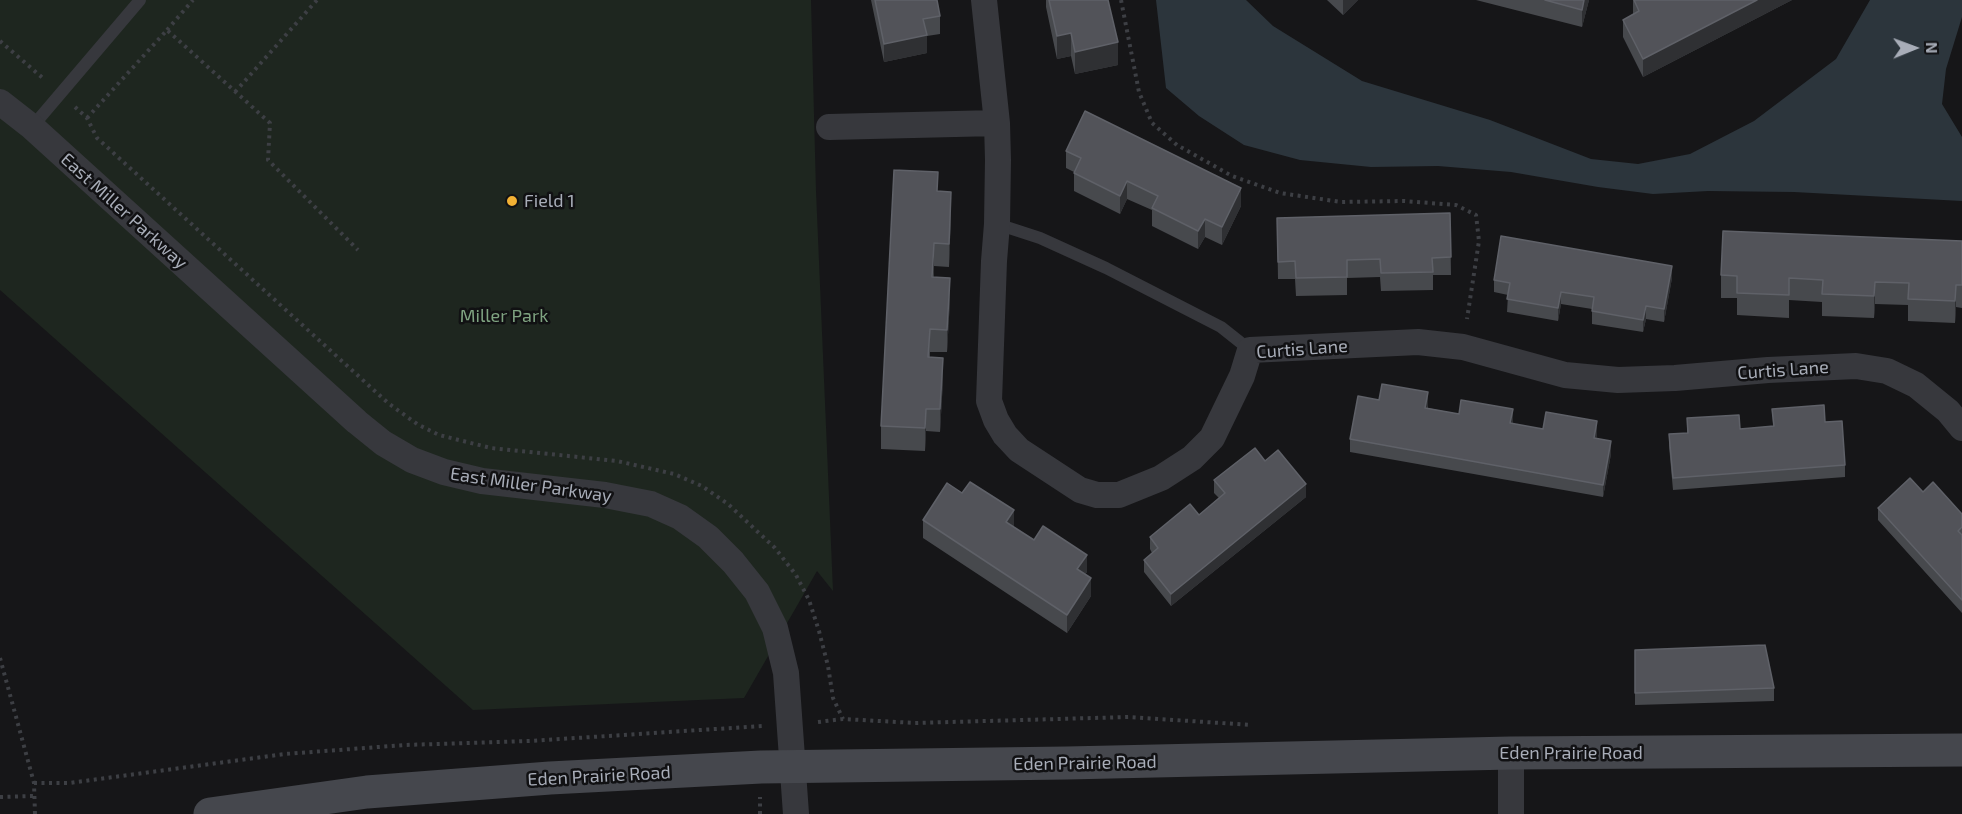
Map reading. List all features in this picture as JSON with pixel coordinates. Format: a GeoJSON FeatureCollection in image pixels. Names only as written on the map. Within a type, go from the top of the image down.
{"type":"FeatureCollection","features":[{"type":"Feature","properties":{"kind":"main road","name":"Eden Prairie Road"},"geometry":{"type":"LineString","coordinates":[[210,814],[367,792],[550,778],[761,767],[1511,753],[1962,750]]}},
{"type":"Feature","properties":{"kind":"street","name":"Curtis Lane"},"geometry":{"type":"LineString","coordinates":[[984,0],[998,123],[997,224],[989,402],[1005,435],[1019,450],[1080,490],[1097,495],[1119,495],[1161,478],[1192,458],[1212,438],[1242,376],[1250,350],[1418,342],[1463,347],[1565,375],[1618,380],[1856,366],[1887,372],[1916,385],[1948,411],[1962,428]]}},
{"type":"Feature","properties":{"kind":"street","name":"East Miller Parkway"},"geometry":{"type":"LineString","coordinates":[[0,102],[32,127],[383,443],[412,460],[453,475],[482,481],[605,495],[651,504],[680,517],[708,537],[733,562],[757,592],[775,628],[786,673],[796,814]]}},
{"type":"Feature","properties":{"kind":"street"},"geometry":{"type":"LineString","coordinates":[[829,127],[998,123]]}},
{"type":"Feature","properties":{"kind":"street"},"geometry":{"type":"LineString","coordinates":[[1511,753],[1511,814]]}},
{"type":"Feature","properties":{"kind":"lane"},"geometry":{"type":"LineString","coordinates":[[32,127],[140,0]]}},
{"type":"Feature","properties":{"kind":"lane"},"geometry":{"type":"LineString","coordinates":[[997,224],[1040,238],[1106,268],[1221,327],[1250,350]]}},
{"type":"Feature","properties":{"kind":"path"},"geometry":{"type":"LineString","coordinates":[[87,118],[193,0]]}},
{"type":"Feature","properties":{"kind":"path"},"geometry":{"type":"LineString","coordinates":[[235,92],[317,0]]}},
{"type":"Feature","properties":{"kind":"path"},"geometry":{"type":"LineString","coordinates":[[1121,0],[1139,92],[1152,123],[1177,145],[1232,176],[1280,193],[1341,202],[1404,201],[1456,205],[1476,215],[1479,241],[1463,347]]}},
{"type":"Feature","properties":{"kind":"path"},"geometry":{"type":"LineString","coordinates":[[167,30],[270,123],[268,160],[358,250]]}},
{"type":"Feature","properties":{"kind":"path"},"geometry":{"type":"LineString","coordinates":[[0,41],[87,118],[97,138],[388,403],[417,424],[439,435],[491,447],[616,461],[674,474],[702,486],[728,504],[775,548],[796,574],[809,600],[828,666],[833,698],[843,719]]}},
{"type":"Feature","properties":{"kind":"path"},"geometry":{"type":"LineString","coordinates":[[0,658],[34,783],[35,814]]}},
{"type":"Feature","properties":{"kind":"path"},"geometry":{"type":"LineString","coordinates":[[34,783],[69,783],[296,753],[755,726]]}},
{"type":"Feature","properties":{"kind":"path"},"geometry":{"type":"LineString","coordinates":[[0,797],[33,796]]}},
{"type":"Feature","properties":{"kind":"green space","name":"Miller Park"},"geometry":{"type":"Polygon","coordinates":[[[0,0],[811,0],[816,191],[833,591],[817,571],[744,698],[473,710],[0,290],[0,0]]]}},
{"type":"Feature","properties":{"kind":"shaded area"},"geometry":{"type":"Polygon","coordinates":[[[1156,0],[1246,0],[1273,26],[1362,81],[1490,120],[1591,159],[1638,164],[1690,154],[1754,121],[1836,59],[1870,0],[1962,0],[1962,17],[1946,69],[1942,104],[1962,137],[1962,201],[1794,192],[1708,191],[1653,194],[1511,172],[1438,166],[1371,167],[1300,160],[1244,145],[1199,116],[1166,88],[1156,0]]]}},
{"type":"Feature","properties":{"kind":"building"},"geometry":{"type":"Polygon","coordinates":[[[875,0],[937,0],[940,16],[923,19],[927,35],[884,44],[875,0]]]}},
{"type":"Feature","properties":{"kind":"building"},"geometry":{"type":"Polygon","coordinates":[[[1049,0],[1108,0],[1118,42],[1075,52],[1071,33],[1057,36],[1049,0]]]}},
{"type":"Feature","properties":{"kind":"building"},"geometry":{"type":"Polygon","coordinates":[[[1545,0],[1584,0],[1582,10],[1545,0]]]}},
{"type":"Feature","properties":{"kind":"building"},"geometry":{"type":"Polygon","coordinates":[[[1634,0],[1757,0],[1643,59],[1623,20],[1639,11],[1634,0]]]}},
{"type":"Feature","properties":{"kind":"building"},"geometry":{"type":"Polygon","coordinates":[[[1085,111],[1241,188],[1222,227],[1205,219],[1198,231],[1152,208],[1158,196],[1127,181],[1120,196],[1074,173],[1081,158],[1066,151],[1085,111]]]}},
{"type":"Feature","properties":{"kind":"building"},"geometry":{"type":"Polygon","coordinates":[[[894,170],[938,172],[937,191],[951,192],[949,244],[934,243],[932,277],[950,278],[947,330],[930,329],[928,357],[943,358],[940,409],[926,409],[925,428],[881,426],[894,170]]]}},
{"type":"Feature","properties":{"kind":"building"},"geometry":{"type":"Polygon","coordinates":[[[1450,213],[1451,257],[1432,258],[1433,272],[1381,273],[1380,259],[1347,260],[1347,277],[1296,278],[1295,261],[1278,262],[1277,218],[1450,213]]]}},
{"type":"Feature","properties":{"kind":"building"},"geometry":{"type":"Polygon","coordinates":[[[1723,231],[1962,241],[1962,285],[1956,285],[1955,301],[1908,299],[1909,283],[1875,282],[1874,296],[1822,294],[1823,280],[1789,278],[1789,295],[1737,293],[1737,276],[1721,275],[1723,231]]]}},
{"type":"Feature","properties":{"kind":"building"},"geometry":{"type":"Polygon","coordinates":[[[1501,236],[1672,266],[1664,309],[1646,306],[1643,320],[1592,311],[1594,297],[1561,292],[1558,308],[1507,299],[1510,283],[1494,280],[1501,236]]]}},
{"type":"Feature","properties":{"kind":"building"},"geometry":{"type":"Polygon","coordinates":[[[1382,384],[1428,392],[1425,408],[1459,414],[1461,400],[1513,409],[1510,423],[1543,429],[1546,412],[1597,421],[1594,438],[1611,441],[1603,485],[1350,439],[1358,396],[1379,400],[1382,384]]]}},
{"type":"Feature","properties":{"kind":"building"},"geometry":{"type":"Polygon","coordinates":[[[1824,405],[1825,422],[1842,421],[1845,465],[1673,478],[1669,434],[1688,433],[1687,418],[1739,415],[1740,429],[1774,426],[1772,409],[1824,405]]]}},
{"type":"Feature","properties":{"kind":"building"},"geometry":{"type":"Polygon","coordinates":[[[1255,448],[1265,461],[1278,450],[1306,484],[1171,594],[1144,560],[1158,548],[1150,537],[1190,504],[1199,515],[1225,493],[1214,480],[1255,448]]]}},
{"type":"Feature","properties":{"kind":"building"},"geometry":{"type":"Polygon","coordinates":[[[1910,478],[1923,492],[1933,482],[1962,514],[1962,527],[1958,531],[1962,535],[1962,600],[1878,508],[1910,478]]]}},
{"type":"Feature","properties":{"kind":"building"},"geometry":{"type":"Polygon","coordinates":[[[970,482],[1014,510],[1006,522],[1034,540],[1043,526],[1087,555],[1077,569],[1091,578],[1067,615],[923,520],[947,483],[962,493],[970,482]]]}},
{"type":"Feature","properties":{"kind":"building"},"geometry":{"type":"Polygon","coordinates":[[[1765,645],[1774,688],[1635,693],[1635,650],[1765,645]]]}},
{"type":"Feature","properties":{"kind":"place","name":"Field 1"},"geometry":{"type":"Point","coordinates":[512,201]}}]}
